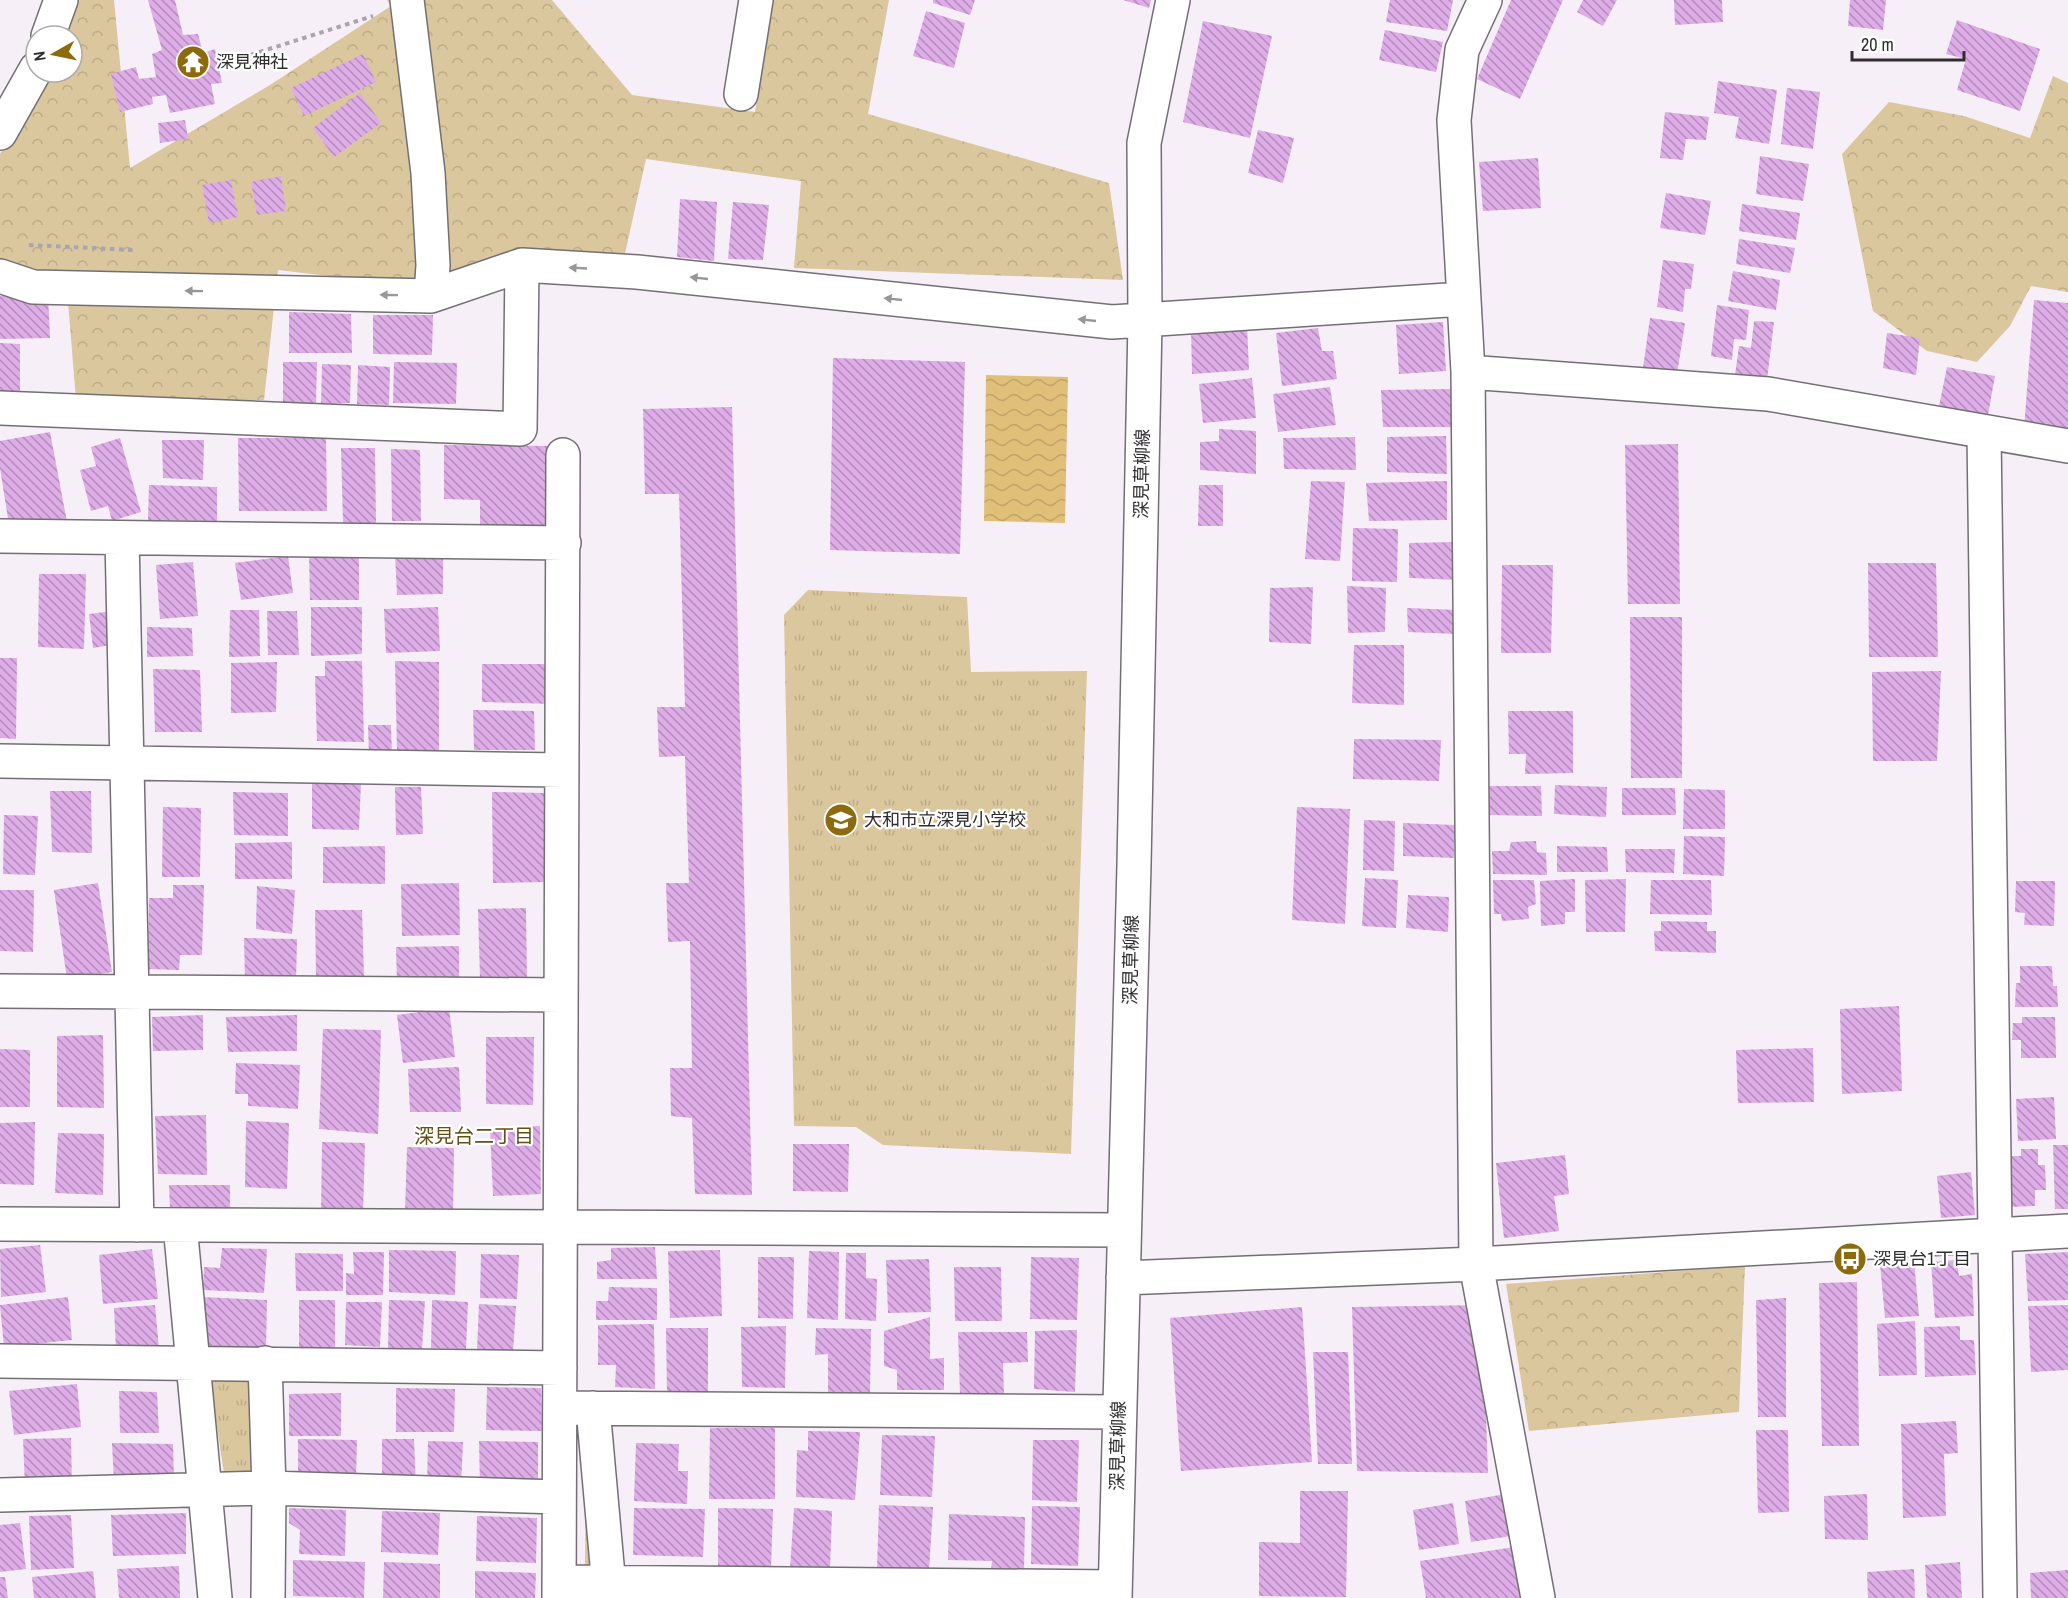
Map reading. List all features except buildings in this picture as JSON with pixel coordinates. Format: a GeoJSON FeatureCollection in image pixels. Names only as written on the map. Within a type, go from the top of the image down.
{"type":"FeatureCollection","features":[{"type":"Feature","properties":{"kind":"street"},"geometry":{"type":"LineString","coordinates":[[52,24],[61,0]]}},
{"type":"Feature","properties":{"kind":"street"},"geometry":{"type":"LineString","coordinates":[[741,94],[756,0]]}},
{"type":"Feature","properties":{"kind":"street","name":"深見草柳線"},"geometry":{"type":"LineString","coordinates":[[1115,1592],[1145,322],[1144,143],[1173,0]]}},
{"type":"Feature","properties":{"kind":"street"},"geometry":{"type":"LineString","coordinates":[[1485,0],[1462,50],[1454,120],[1468,372],[1476,1263],[1538,1598]]}},
{"type":"Feature","properties":{"kind":"street"},"geometry":{"type":"LineString","coordinates":[[408,2],[428,173],[433,265],[431,296]]}},
{"type":"Feature","properties":{"kind":"street"},"geometry":{"type":"LineString","coordinates":[[0,133],[28,84]]}},
{"type":"Feature","properties":{"kind":"street"},"geometry":{"type":"LineString","coordinates":[[0,408],[519,429],[522,265]]}},
{"type":"Feature","properties":{"kind":"street"},"geometry":{"type":"LineString","coordinates":[[0,276],[33,288],[431,296],[522,265],[637,272],[1112,322],[1145,322],[1200,315],[1463,299]]}},
{"type":"Feature","properties":{"kind":"street"},"geometry":{"type":"LineString","coordinates":[[1468,372],[1768,394],[1984,434],[2068,446]]}},
{"type":"Feature","properties":{"kind":"street"},"geometry":{"type":"LineString","coordinates":[[1984,434],[2000,1598]]}},
{"type":"Feature","properties":{"kind":"street"},"geometry":{"type":"LineString","coordinates":[[564,455],[559,1590],[1115,1592]]}},
{"type":"Feature","properties":{"kind":"street"},"geometry":{"type":"LineString","coordinates":[[0,536],[564,543]]}},
{"type":"Feature","properties":{"kind":"street"},"geometry":{"type":"LineString","coordinates":[[122,538],[137,1225]]}},
{"type":"Feature","properties":{"kind":"street"},"geometry":{"type":"LineString","coordinates":[[0,761],[562,770]]}},
{"type":"Feature","properties":{"kind":"street"},"geometry":{"type":"LineString","coordinates":[[0,991],[561,995]]}},
{"type":"Feature","properties":{"kind":"street"},"geometry":{"type":"LineString","coordinates":[[0,1224],[1124,1230]]}},
{"type":"Feature","properties":{"kind":"street"},"geometry":{"type":"LineString","coordinates":[[180,1225],[215,1598]]}},
{"type":"Feature","properties":{"kind":"street"},"geometry":{"type":"LineString","coordinates":[[1123,1278],[1476,1263],[2068,1231]]}},
{"type":"Feature","properties":{"kind":"street"},"geometry":{"type":"LineString","coordinates":[[0,1361],[560,1368]]}},
{"type":"Feature","properties":{"kind":"street"},"geometry":{"type":"LineString","coordinates":[[265,1363],[269,1488],[268,1598]]}},
{"type":"Feature","properties":{"kind":"street"},"geometry":{"type":"LineString","coordinates":[[560,1408],[1119,1412]]}},
{"type":"Feature","properties":{"kind":"street"},"geometry":{"type":"LineString","coordinates":[[593,1408],[609,1590]]}},
{"type":"Feature","properties":{"kind":"street"},"geometry":{"type":"LineString","coordinates":[[0,1495],[269,1488],[559,1497]]}},
{"type":"Feature","properties":{"kind":"path"},"geometry":{"type":"LineString","coordinates":[[225,63],[408,2]]}},
{"type":"Feature","properties":{"kind":"green space"},"geometry":{"type":"Polygon","coordinates":[[[79,0],[114,0],[130,168],[270,85],[391,6],[387,0],[552,0],[632,95],[755,112],[773,0],[889,0],[868,114],[1109,183],[1123,280],[794,268],[801,181],[646,159],[622,267],[430,288],[278,270],[264,400],[76,400],[66,277],[0,260],[0,154],[39,84],[84,84],[84,24],[70,24],[79,0]]]}},
{"type":"Feature","properties":{"kind":"green space"},"geometry":{"type":"Polygon","coordinates":[[[2053,76],[2068,83],[2068,292],[2031,286],[2010,326],[1977,362],[1927,351],[1873,311],[1842,154],[1889,102],[1964,116],[2030,138],[2053,76]]]}},
{"type":"Feature","properties":{"kind":"green space"},"geometry":{"type":"Polygon","coordinates":[[[808,590],[967,597],[971,672],[1087,671],[1071,1154],[883,1145],[856,1127],[794,1126],[784,615],[808,590]]]}},
{"type":"Feature","properties":{"kind":"green space"},"geometry":{"type":"Polygon","coordinates":[[[1745,1266],[1739,1412],[1529,1431],[1506,1284],[1745,1266]]]}},
{"type":"Feature","properties":{"kind":"green space"},"geometry":{"type":"Polygon","coordinates":[[[252,1378],[251,1482],[225,1480],[210,1381],[252,1378]]]}},
{"type":"Feature","properties":{"kind":"green space"},"geometry":{"type":"Polygon","coordinates":[[[586,1432],[599,1566],[585,1566],[586,1432]]]}},
{"type":"Feature","properties":{"kind":"water"},"geometry":{"type":"Polygon","coordinates":[[[986,375],[1068,377],[1065,523],[984,521],[986,375]]]}},
{"type":"Feature","properties":{"kind":"place","name":"深見神社"},"geometry":{"type":"Point","coordinates":[193,62]}},
{"type":"Feature","properties":{"kind":"place","name":"大和市立深見小学校"},"geometry":{"type":"Point","coordinates":[841,820]}},
{"type":"Feature","properties":{"kind":"place","name":"深見台1丁目"},"geometry":{"type":"Point","coordinates":[1850,1259]}},
{"type":"Feature","properties":{"kind":"district","name":"深見台二丁目"},"geometry":{"type":"Point","coordinates":[474,1136]}}]}
